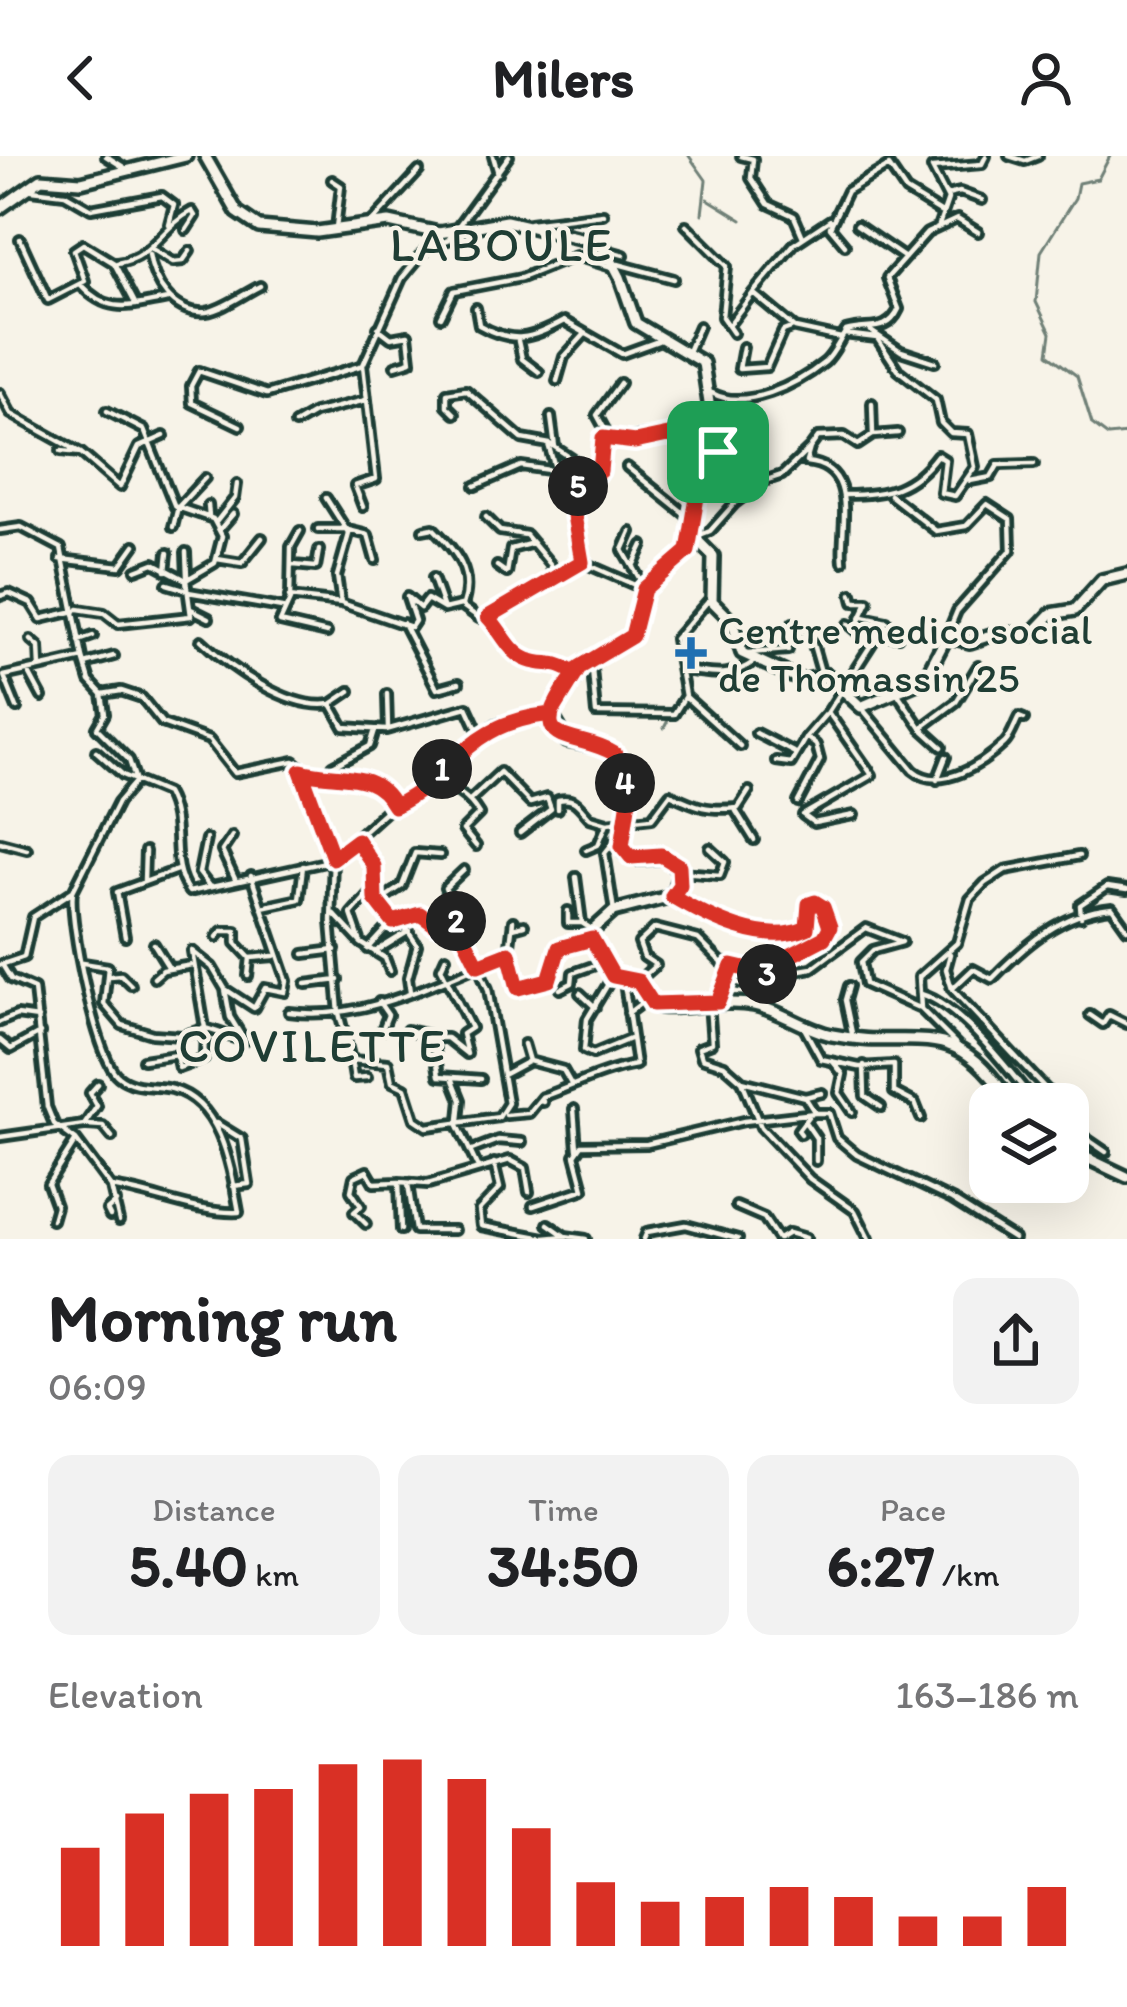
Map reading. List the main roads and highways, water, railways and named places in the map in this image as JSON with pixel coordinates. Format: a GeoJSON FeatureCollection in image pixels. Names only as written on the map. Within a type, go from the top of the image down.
{"type":"FeatureCollection","features":[{"type":"Feature","properties":{"kind":"main road"},"geometry":{"type":"LineString","coordinates":[[0,208],[46,178],[81,182],[186,156]]}},
{"type":"Feature","properties":{"kind":"main road"},"geometry":{"type":"LineString","coordinates":[[205,156],[214,179],[249,223],[277,231],[371,223],[439,233],[496,221],[570,232],[609,258],[624,285],[630,316],[658,341],[703,363],[718,452],[698,491],[694,537],[678,563],[644,589],[632,636],[586,662],[551,714],[567,741],[615,754],[628,796],[622,846],[631,857],[667,856],[680,872],[672,896],[614,911],[592,934],[602,962],[618,977],[638,981],[645,995],[661,1007],[713,1003],[773,1010],[853,1038],[914,1037],[963,1051],[993,1083]]}},
{"type":"Feature","properties":{"kind":"main road"},"geometry":{"type":"LineString","coordinates":[[694,537],[712,556],[713,604],[733,622],[742,653],[779,666],[803,681],[822,674],[861,707],[924,680],[947,636],[970,642],[1000,632],[1030,636],[1052,614],[1075,610],[1102,580],[1127,574]]}},
{"type":"Feature","properties":{"kind":"main road"},"geometry":{"type":"LineString","coordinates":[[1089,1159],[1127,1177]]}},
{"type":"Feature","properties":{"kind":"waterway"},"geometry":{"type":"LineString","coordinates":[[689,156],[706,180],[702,214]]}},
{"type":"Feature","properties":{"kind":"waterway"},"geometry":{"type":"LineString","coordinates":[[1110,156],[1098,179],[1078,183],[1075,198],[1041,252],[1036,302],[1051,333],[1048,354],[1077,376],[1092,424],[1108,436],[1127,434]]}},
{"type":"Feature","properties":{"kind":"waterway"},"geometry":{"type":"LineString","coordinates":[[708,199],[742,220]]}},
{"type":"Feature","properties":{"kind":"waterway"},"geometry":{"type":"LineString","coordinates":[[664,728],[676,705]]}},
{"type":"Feature","properties":{"kind":"place","name":"Centre medico social de Thomassin 25"},"geometry":{"type":"Point","coordinates":[691,653]}},
{"type":"Feature","properties":{"kind":"district","name":"LABOULE"},"geometry":{"type":"Point","coordinates":[502,244]}},
{"type":"Feature","properties":{"kind":"district","name":"COVILETTE"},"geometry":{"type":"Point","coordinates":[313,1045]}}]}
